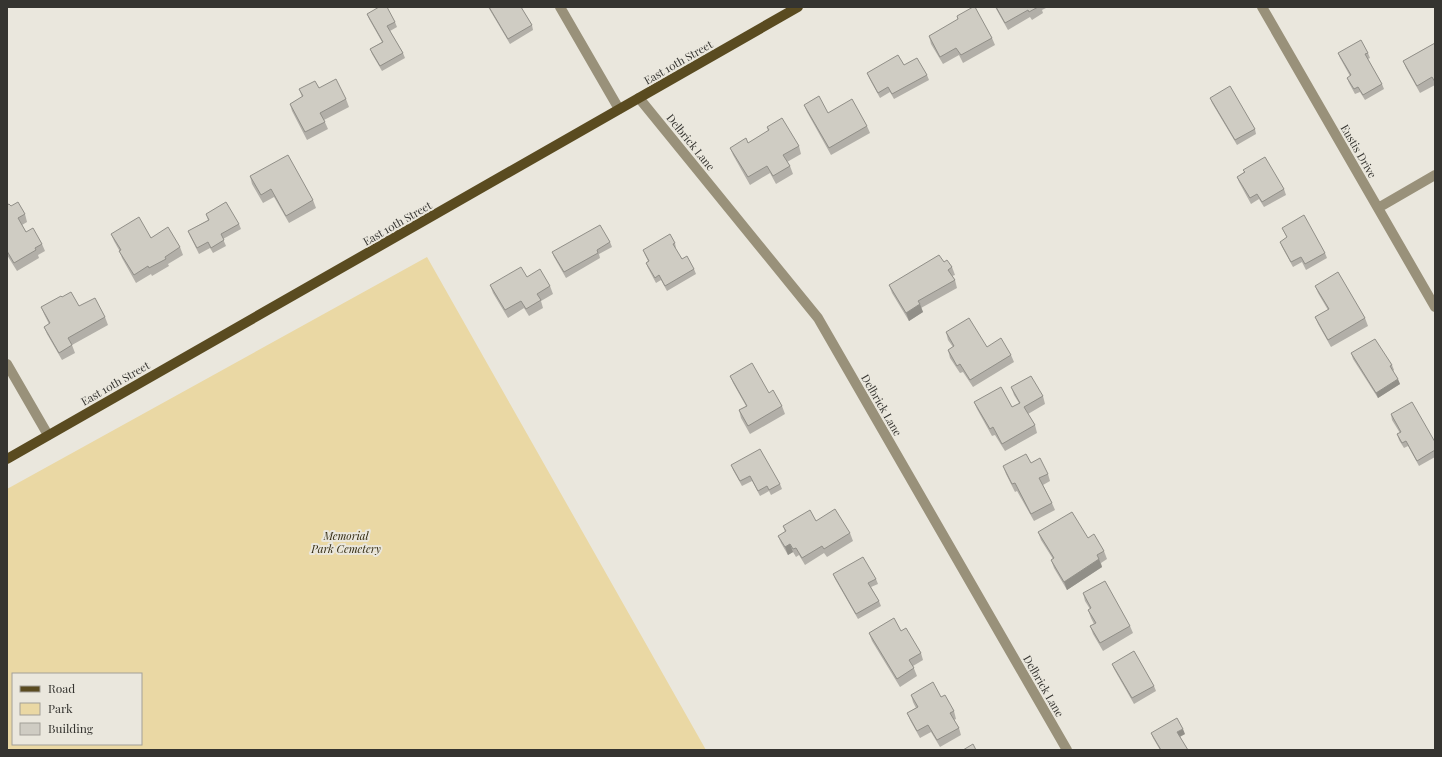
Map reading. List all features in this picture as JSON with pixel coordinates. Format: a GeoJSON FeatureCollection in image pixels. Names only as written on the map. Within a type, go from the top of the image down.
{"type":"FeatureCollection","features":[{"type":"Feature","properties":{"kind":"main road","name":"East 10th Street"},"geometry":{"type":"LineString","coordinates":[[7,459],[798,7]]}},
{"type":"Feature","properties":{"kind":"street"},"geometry":{"type":"LineString","coordinates":[[560,7],[619,109]]}},
{"type":"Feature","properties":{"kind":"street","name":"Eustis Drive"},"geometry":{"type":"LineString","coordinates":[[1262,7],[1435,307]]}},
{"type":"Feature","properties":{"kind":"street","name":"Delbrick Lane"},"geometry":{"type":"LineString","coordinates":[[640,98],[818,318],[1067,750]]}},
{"type":"Feature","properties":{"kind":"street"},"geometry":{"type":"LineString","coordinates":[[1378,208],[1435,175]]}},
{"type":"Feature","properties":{"kind":"street"},"geometry":{"type":"LineString","coordinates":[[7,364],[48,435]]}},
{"type":"Feature","properties":{"kind":"green space","name":"Memorial Park Cemetery"},"geometry":{"type":"Polygon","coordinates":[[[427,257],[706,750],[7,750],[7,489],[427,257]]]}},
{"type":"Feature","properties":{"kind":"building"},"geometry":{"type":"Polygon","coordinates":[[[379,7],[387,7],[395,22],[387,26],[403,53],[380,66],[370,49],[383,42],[367,14],[379,7]]]}},
{"type":"Feature","properties":{"kind":"building"},"geometry":{"type":"Polygon","coordinates":[[[489,7],[521,7],[532,25],[508,39],[489,7]]]}},
{"type":"Feature","properties":{"kind":"building"},"geometry":{"type":"Polygon","coordinates":[[[975,7],[992,38],[961,55],[956,48],[940,57],[929,36],[958,19],[957,16],[975,7]]]}},
{"type":"Feature","properties":{"kind":"building"},"geometry":{"type":"Polygon","coordinates":[[[996,7],[1038,7],[1029,12],[1028,10],[1005,23],[996,7]]]}},
{"type":"Feature","properties":{"kind":"building"},"geometry":{"type":"Polygon","coordinates":[[[1361,40],[1368,53],[1365,54],[1382,84],[1363,95],[1358,87],[1354,89],[1347,78],[1351,75],[1338,53],[1361,40]]]}},
{"type":"Feature","properties":{"kind":"building"},"geometry":{"type":"Polygon","coordinates":[[[1435,43],[1435,82],[1432,77],[1417,86],[1403,61],[1435,43]]]}},
{"type":"Feature","properties":{"kind":"building"},"geometry":{"type":"Polygon","coordinates":[[[898,55],[904,65],[917,58],[927,75],[892,94],[888,87],[878,93],[867,73],[898,55]]]}},
{"type":"Feature","properties":{"kind":"building"},"geometry":{"type":"Polygon","coordinates":[[[336,79],[346,99],[320,113],[325,122],[305,132],[290,104],[303,96],[299,89],[315,81],[319,88],[336,79]]]}},
{"type":"Feature","properties":{"kind":"building"},"geometry":{"type":"Polygon","coordinates":[[[1230,86],[1255,129],[1235,140],[1210,98],[1230,86]]]}},
{"type":"Feature","properties":{"kind":"building"},"geometry":{"type":"Polygon","coordinates":[[[819,96],[828,113],[852,99],[867,126],[829,148],[804,105],[819,96]]]}},
{"type":"Feature","properties":{"kind":"building"},"geometry":{"type":"Polygon","coordinates":[[[782,118],[799,146],[783,155],[790,166],[773,176],[767,166],[748,177],[730,148],[746,138],[748,143],[769,130],[767,127],[782,118]]]}},
{"type":"Feature","properties":{"kind":"building"},"geometry":{"type":"Polygon","coordinates":[[[288,155],[313,200],[286,216],[271,189],[261,195],[250,176],[288,155]]]}},
{"type":"Feature","properties":{"kind":"building"},"geometry":{"type":"Polygon","coordinates":[[[1265,157],[1284,189],[1262,202],[1257,194],[1250,198],[1237,177],[1245,172],[1243,170],[1265,157]]]}},
{"type":"Feature","properties":{"kind":"building"},"geometry":{"type":"Polygon","coordinates":[[[18,202],[25,214],[18,218],[26,232],[33,228],[42,244],[35,248],[36,250],[14,263],[7,251],[7,205],[9,204],[11,206],[18,202]]]}},
{"type":"Feature","properties":{"kind":"building"},"geometry":{"type":"Polygon","coordinates":[[[226,202],[239,224],[221,234],[224,240],[211,248],[208,242],[197,248],[188,231],[209,220],[206,214],[226,202]]]}},
{"type":"Feature","properties":{"kind":"building"},"geometry":{"type":"Polygon","coordinates":[[[1304,215],[1325,253],[1305,264],[1301,257],[1291,262],[1280,242],[1287,237],[1282,228],[1304,215]]]}},
{"type":"Feature","properties":{"kind":"building"},"geometry":{"type":"Polygon","coordinates":[[[139,217],[151,238],[168,227],[180,247],[165,257],[166,259],[149,268],[148,266],[134,275],[119,251],[121,250],[111,234],[139,217]]]}},
{"type":"Feature","properties":{"kind":"building"},"geometry":{"type":"Polygon","coordinates":[[[600,225],[610,242],[597,250],[598,253],[564,272],[552,252],[600,225]]]}},
{"type":"Feature","properties":{"kind":"building"},"geometry":{"type":"Polygon","coordinates":[[[670,234],[675,243],[673,244],[682,259],[687,256],[694,269],[665,286],[659,275],[655,278],[646,263],[649,261],[643,250],[670,234]]]}},
{"type":"Feature","properties":{"kind":"building"},"geometry":{"type":"Polygon","coordinates":[[[939,255],[944,262],[947,260],[952,267],[948,270],[955,280],[918,301],[920,304],[906,313],[889,285],[939,255]]]}},
{"type":"Feature","properties":{"kind":"building"},"geometry":{"type":"Polygon","coordinates":[[[521,267],[527,277],[540,269],[550,286],[537,294],[541,300],[526,309],[521,301],[505,310],[490,285],[521,267]]]}},
{"type":"Feature","properties":{"kind":"building"},"geometry":{"type":"Polygon","coordinates":[[[1338,272],[1365,318],[1328,340],[1315,317],[1329,309],[1315,286],[1338,272]]]}},
{"type":"Feature","properties":{"kind":"building"},"geometry":{"type":"Polygon","coordinates":[[[71,292],[79,306],[95,298],[105,317],[68,338],[72,345],[59,353],[44,327],[50,323],[41,307],[71,292]]]}},
{"type":"Feature","properties":{"kind":"building"},"geometry":{"type":"Polygon","coordinates":[[[969,318],[987,347],[1001,338],[1011,355],[970,380],[960,364],[957,366],[948,350],[954,346],[946,332],[969,318]]]}},
{"type":"Feature","properties":{"kind":"building"},"geometry":{"type":"Polygon","coordinates":[[[1375,339],[1392,365],[1390,366],[1398,379],[1376,393],[1351,353],[1375,339]]]}},
{"type":"Feature","properties":{"kind":"building"},"geometry":{"type":"Polygon","coordinates":[[[752,363],[769,393],[773,390],[782,406],[748,426],[739,410],[747,406],[730,376],[752,363]]]}},
{"type":"Feature","properties":{"kind":"building"},"geometry":{"type":"Polygon","coordinates":[[[1031,376],[1043,396],[1024,407],[1035,425],[1002,444],[993,427],[990,429],[974,402],[1001,387],[1012,407],[1020,403],[1011,387],[1031,376]]]}},
{"type":"Feature","properties":{"kind":"building"},"geometry":{"type":"Polygon","coordinates":[[[1412,402],[1435,442],[1435,450],[1417,461],[1406,441],[1402,443],[1397,434],[1401,432],[1391,414],[1412,402]]]}},
{"type":"Feature","properties":{"kind":"building"},"geometry":{"type":"Polygon","coordinates":[[[760,449],[780,484],[769,490],[767,486],[758,491],[750,476],[740,481],[731,465],[760,449]]]}},
{"type":"Feature","properties":{"kind":"building"},"geometry":{"type":"Polygon","coordinates":[[[1026,454],[1031,463],[1040,458],[1048,474],[1039,478],[1052,503],[1031,514],[1015,483],[1012,484],[1003,466],[1026,454]]]}},
{"type":"Feature","properties":{"kind":"building"},"geometry":{"type":"Polygon","coordinates":[[[835,509],[850,533],[824,549],[822,546],[802,558],[796,548],[793,549],[790,544],[785,547],[778,536],[786,531],[783,526],[810,510],[816,521],[835,509]]]}},
{"type":"Feature","properties":{"kind":"building"},"geometry":{"type":"Polygon","coordinates":[[[1072,512],[1088,538],[1094,534],[1104,551],[1097,555],[1099,559],[1064,582],[1051,560],[1054,558],[1038,532],[1072,512]]]}},
{"type":"Feature","properties":{"kind":"building"},"geometry":{"type":"Polygon","coordinates":[[[863,557],[876,579],[868,583],[879,601],[856,614],[833,574],[863,557]]]}},
{"type":"Feature","properties":{"kind":"building"},"geometry":{"type":"Polygon","coordinates":[[[1105,581],[1130,626],[1100,643],[1090,626],[1096,623],[1088,610],[1091,608],[1083,593],[1105,581]]]}},
{"type":"Feature","properties":{"kind":"building"},"geometry":{"type":"Polygon","coordinates":[[[894,618],[901,631],[906,628],[921,653],[909,660],[914,668],[897,679],[869,633],[894,618]]]}},
{"type":"Feature","properties":{"kind":"building"},"geometry":{"type":"Polygon","coordinates":[[[1134,651],[1154,686],[1132,698],[1112,664],[1134,651]]]}},
{"type":"Feature","properties":{"kind":"building"},"geometry":{"type":"Polygon","coordinates":[[[933,682],[941,697],[945,695],[954,711],[950,713],[959,728],[937,740],[928,725],[917,731],[907,713],[918,707],[911,695],[933,682]]]}},
{"type":"Feature","properties":{"kind":"building"},"geometry":{"type":"Polygon","coordinates":[[[1177,718],[1183,729],[1177,732],[1188,750],[1161,750],[1151,733],[1177,718]]]}},
{"type":"Feature","properties":{"kind":"building"},"geometry":{"type":"Polygon","coordinates":[[[973,744],[976,750],[963,750],[973,744]]]}}]}
